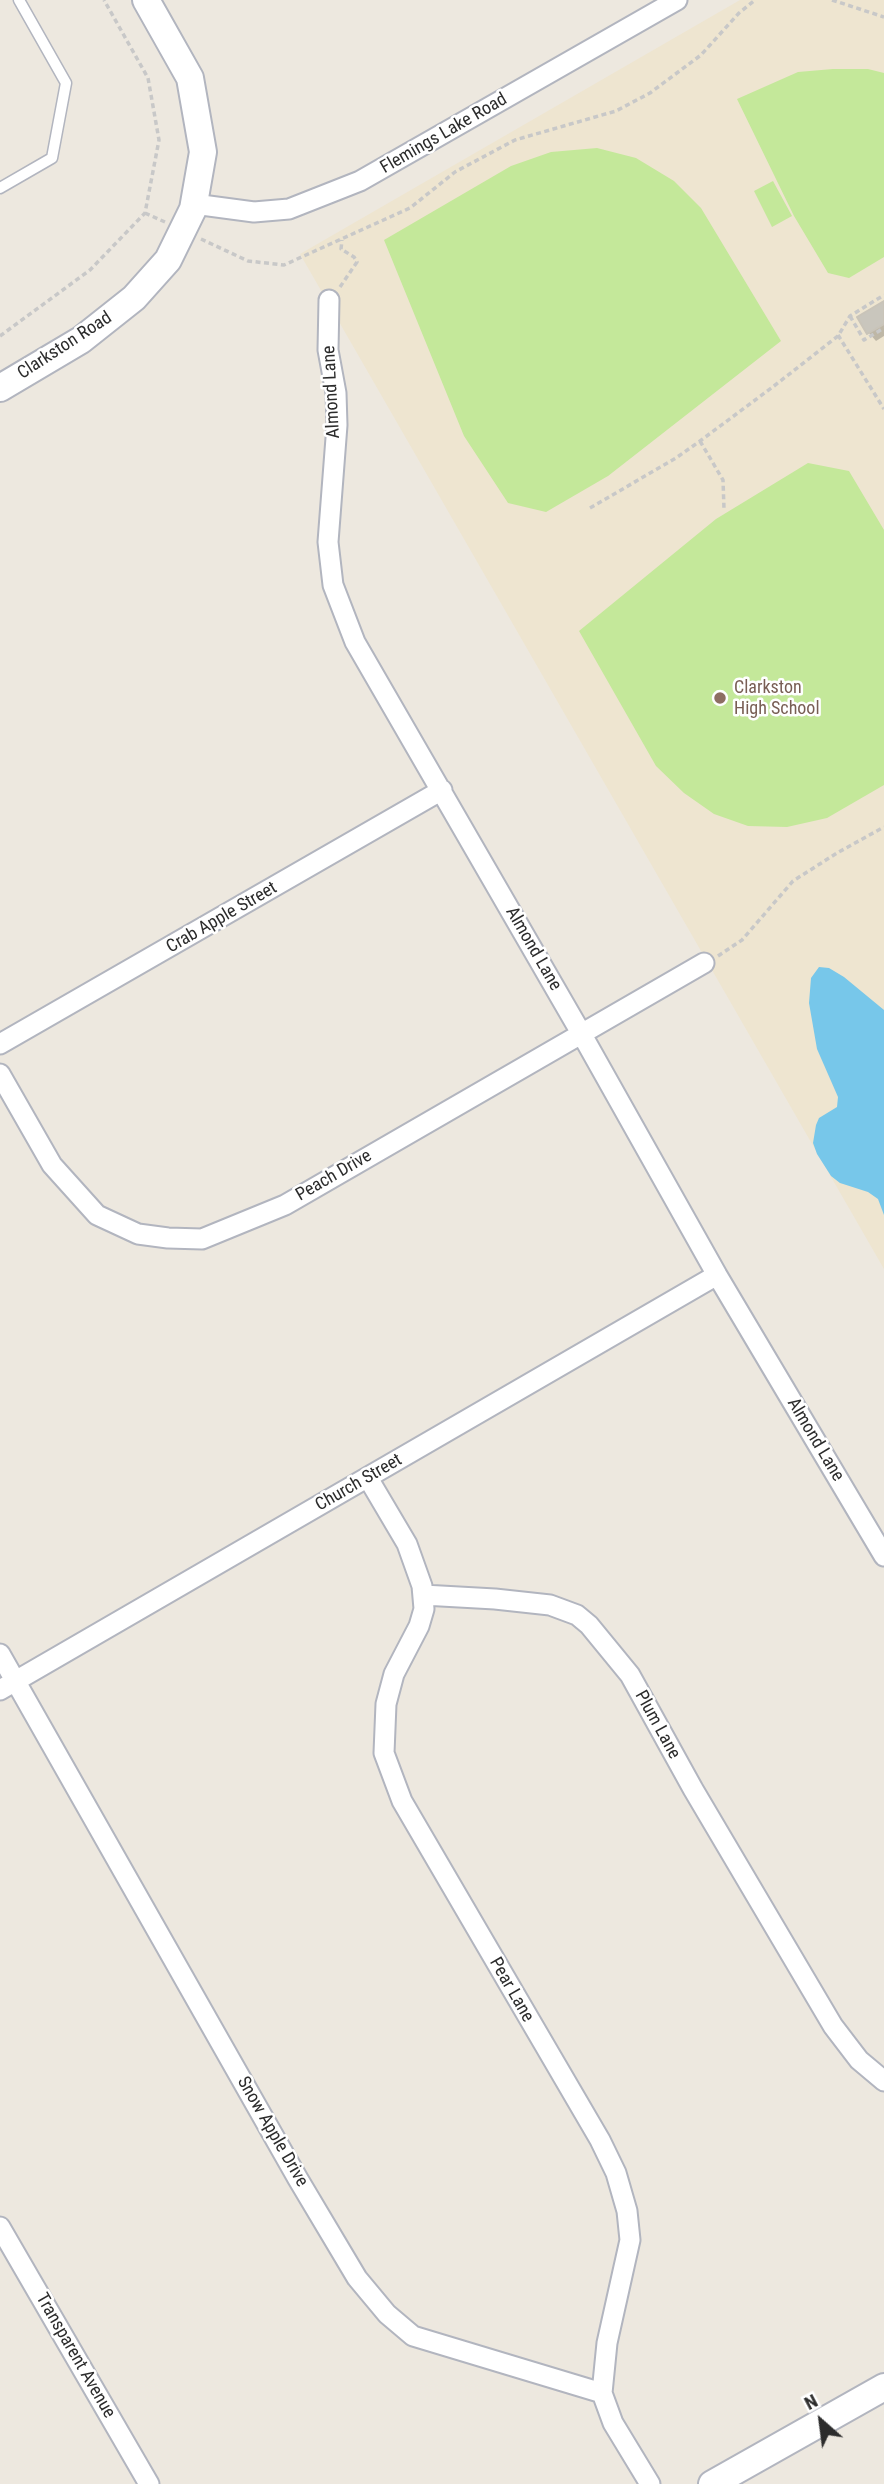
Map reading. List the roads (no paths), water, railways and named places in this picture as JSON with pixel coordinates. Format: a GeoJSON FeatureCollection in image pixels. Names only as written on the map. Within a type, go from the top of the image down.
{"type":"FeatureCollection","features":[{"type":"Feature","properties":{"kind":"street","name":"Clarkston Road"},"geometry":{"type":"LineString","coordinates":[[0,388],[81,340],[134,298],[168,260],[194,204],[203,152],[190,78],[146,0]]}},
{"type":"Feature","properties":{"kind":"street","name":"Flemings Lake Road"},"geometry":{"type":"LineString","coordinates":[[194,204],[254,212],[289,209],[360,181],[677,0]]}},
{"type":"Feature","properties":{"kind":"street","name":"Almond Lane"},"geometry":{"type":"LineString","coordinates":[[329,300],[328,350],[337,425],[328,542],[333,585],[355,642],[717,1275],[884,1556]]}},
{"type":"Feature","properties":{"kind":"street","name":"Crab Apple Street"},"geometry":{"type":"LineString","coordinates":[[0,1044],[442,790]]}},
{"type":"Feature","properties":{"kind":"street","name":"Peach Drive"},"geometry":{"type":"LineString","coordinates":[[0,1074],[52,1165],[97,1215],[138,1234],[202,1239],[285,1205],[704,963]]}},
{"type":"Feature","properties":{"kind":"street","name":"Church Street"},"geometry":{"type":"LineString","coordinates":[[8,1685],[717,1275]]}},
{"type":"Feature","properties":{"kind":"street"},"geometry":{"type":"LineString","coordinates":[[368,1478],[407,1544],[423,1595]]}},
{"type":"Feature","properties":{"kind":"street","name":"Plum Lane"},"geometry":{"type":"LineString","coordinates":[[423,1595],[550,1605],[577,1615],[597,1633],[629,1675],[833,2026],[859,2060],[884,2081]]}},
{"type":"Feature","properties":{"kind":"street","name":"Pear Lane"},"geometry":{"type":"LineString","coordinates":[[423,1595],[424,1609],[419,1626],[394,1674],[386,1704],[384,1753],[402,1801],[600,2140],[616,2173],[630,2239],[607,2343],[602,2392]]}},
{"type":"Feature","properties":{"kind":"street","name":"Snow Apple Drive"},"geometry":{"type":"LineString","coordinates":[[0,1654],[8,1685],[357,2278],[387,2314],[413,2336],[602,2392]]}},
{"type":"Feature","properties":{"kind":"street","name":"Transparent Avenue"},"geometry":{"type":"LineString","coordinates":[[0,2227],[149,2484]]}},
{"type":"Feature","properties":{"kind":"street"},"geometry":{"type":"LineString","coordinates":[[712,2484],[884,2387]]}},
{"type":"Feature","properties":{"kind":"street"},"geometry":{"type":"LineString","coordinates":[[602,2392],[613,2423],[650,2484]]}},
{"type":"Feature","properties":{"kind":"lane"},"geometry":{"type":"LineString","coordinates":[[0,188],[51,158],[66,83],[19,0]]}},
{"type":"Feature","properties":{"kind":"water"},"geometry":{"type":"Polygon","coordinates":[[[819,967],[829,968],[844,977],[884,1010],[884,1215],[878,1199],[868,1192],[840,1183],[831,1176],[813,1143],[819,1118],[837,1107],[838,1097],[817,1049],[809,1003],[811,978],[819,967]]]}},
{"type":"Feature","properties":{"kind":"place","name":"Clarkston High School"},"geometry":{"type":"Point","coordinates":[720,698]}}]}
